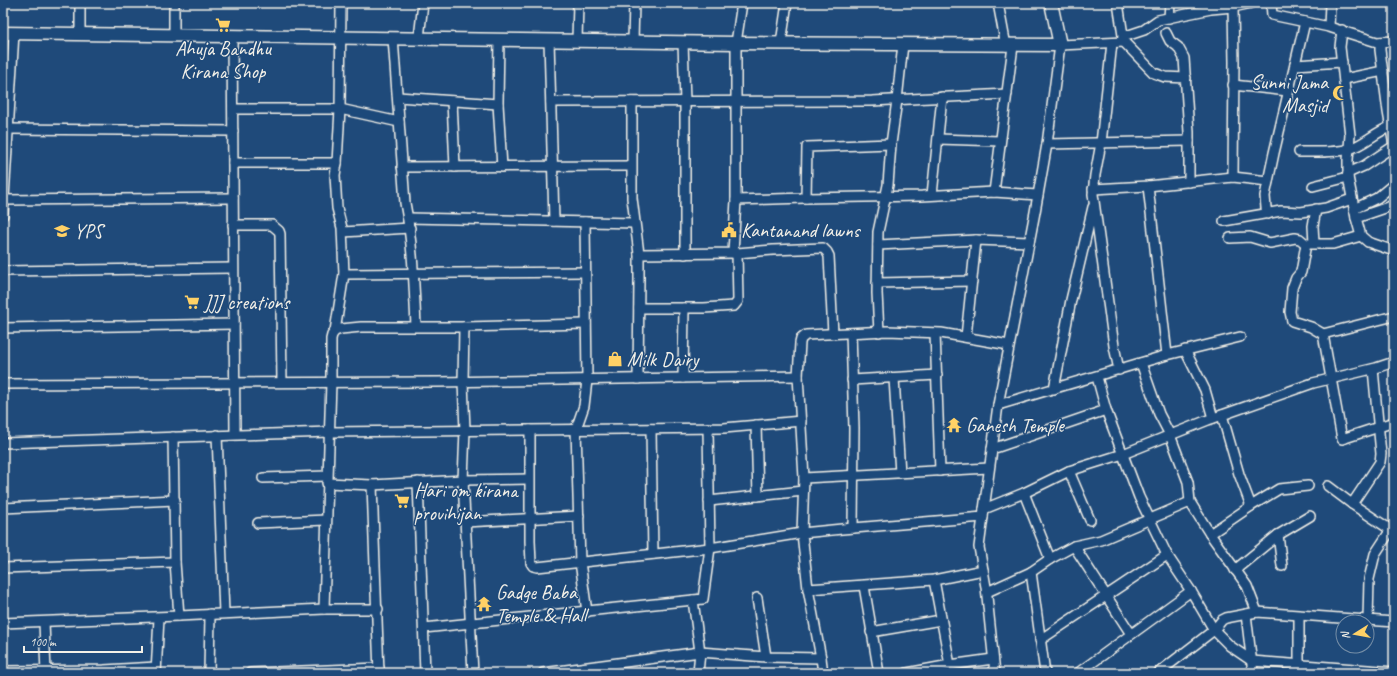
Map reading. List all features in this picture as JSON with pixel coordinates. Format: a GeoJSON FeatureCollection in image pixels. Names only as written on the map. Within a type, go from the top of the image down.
{"type":"FeatureCollection","features":[{"type":"Feature","properties":{"kind":"street"},"geometry":{"type":"LineString","coordinates":[[80,3],[80,34]]}},
{"type":"Feature","properties":{"kind":"street"},"geometry":{"type":"LineString","coordinates":[[174,3],[174,35]]}},
{"type":"Feature","properties":{"kind":"street"},"geometry":{"type":"LineString","coordinates":[[324,609],[331,339],[335,331],[344,274],[343,232],[337,208],[335,189],[340,109],[341,3]]}},
{"type":"Feature","properties":{"kind":"street"},"geometry":{"type":"LineString","coordinates":[[420,38],[423,3]]}},
{"type":"Feature","properties":{"kind":"street"},"geometry":{"type":"LineString","coordinates":[[577,40],[578,3]]}},
{"type":"Feature","properties":{"kind":"street"},"geometry":{"type":"LineString","coordinates":[[633,41],[634,3]]}},
{"type":"Feature","properties":{"kind":"street"},"geometry":{"type":"LineString","coordinates":[[639,308],[731,307],[737,304],[735,253],[736,43],[742,3]]}},
{"type":"Feature","properties":{"kind":"street"},"geometry":{"type":"LineString","coordinates":[[781,43],[787,3]]}},
{"type":"Feature","properties":{"kind":"street"},"geometry":{"type":"LineString","coordinates":[[994,192],[1007,94],[1010,46],[998,3]]}},
{"type":"Feature","properties":{"kind":"street"},"geometry":{"type":"LineString","coordinates":[[995,673],[987,592],[979,547],[998,405],[1038,195],[1060,45],[1051,3]]}},
{"type":"Feature","properties":{"kind":"street"},"geometry":{"type":"LineString","coordinates":[[1118,3],[1124,39],[1154,73],[1165,78],[1186,78]]}},
{"type":"Feature","properties":{"kind":"street"},"geometry":{"type":"LineString","coordinates":[[1169,18],[1170,3]]}},
{"type":"Feature","properties":{"kind":"street"},"geometry":{"type":"LineString","coordinates":[[3,215],[8,129],[9,33],[736,43],[1010,46],[1060,45],[1112,42],[1124,39],[1144,30],[1158,20],[1212,6],[1233,8],[1252,3]]}},
{"type":"Feature","properties":{"kind":"street"},"geometry":{"type":"LineString","coordinates":[[1271,3],[1272,15],[1342,30],[1363,38],[1380,42],[1394,42]]}},
{"type":"Feature","properties":{"kind":"street"},"geometry":{"type":"LineString","coordinates":[[1329,27],[1330,3]]}},
{"type":"Feature","properties":{"kind":"street"},"geometry":{"type":"LineString","coordinates":[[1233,8],[1233,177]]}},
{"type":"Feature","properties":{"kind":"street"},"geometry":{"type":"LineString","coordinates":[[1268,214],[1265,196],[1305,22]]}},
{"type":"Feature","properties":{"kind":"street"},"geometry":{"type":"LineString","coordinates":[[1342,30],[1340,47],[1350,135],[1348,175],[1355,214],[1361,236],[1368,242],[1394,251]]}},
{"type":"Feature","properties":{"kind":"street"},"geometry":{"type":"LineString","coordinates":[[1166,33],[1170,41],[1182,52],[1184,58],[1189,182]]}},
{"type":"Feature","properties":{"kind":"street"},"geometry":{"type":"LineString","coordinates":[[232,36],[235,434]]}},
{"type":"Feature","properties":{"kind":"street"},"geometry":{"type":"LineString","coordinates":[[393,38],[405,202],[410,228],[414,274],[416,326]]}},
{"type":"Feature","properties":{"kind":"street"},"geometry":{"type":"LineString","coordinates":[[499,39],[498,104],[502,167]]}},
{"type":"Feature","properties":{"kind":"street"},"geometry":{"type":"LineString","coordinates":[[549,40],[554,221]]}},
{"type":"Feature","properties":{"kind":"street"},"geometry":{"type":"LineString","coordinates":[[683,42],[685,102],[685,254]]}},
{"type":"Feature","properties":{"kind":"street"},"geometry":{"type":"LineString","coordinates":[[1112,42],[1101,143],[1093,189],[1114,346],[1119,370]]}},
{"type":"Feature","properties":{"kind":"street"},"geometry":{"type":"LineString","coordinates":[[1313,186],[1348,175],[1364,166],[1394,144],[1390,127],[1391,112],[1383,71],[1380,42]]}},
{"type":"Feature","properties":{"kind":"street"},"geometry":{"type":"LineString","coordinates":[[879,332],[877,282],[878,232],[886,196],[891,144],[898,100],[903,44]]}},
{"type":"Feature","properties":{"kind":"street"},"geometry":{"type":"LineString","coordinates":[[1295,65],[1342,62]]}},
{"type":"Feature","properties":{"kind":"street"},"geometry":{"type":"LineString","coordinates":[[1344,79],[1383,71]]}},
{"type":"Feature","properties":{"kind":"street"},"geometry":{"type":"LineString","coordinates":[[1233,85],[1288,91]]}},
{"type":"Feature","properties":{"kind":"street"},"geometry":{"type":"LineString","coordinates":[[551,102],[898,100],[1007,94]]}},
{"type":"Feature","properties":{"kind":"street"},"geometry":{"type":"LineString","coordinates":[[398,97],[498,104]]}},
{"type":"Feature","properties":{"kind":"street"},"geometry":{"type":"LineString","coordinates":[[932,195],[942,97]]}},
{"type":"Feature","properties":{"kind":"street"},"geometry":{"type":"LineString","coordinates":[[452,101],[455,167]]}},
{"type":"Feature","properties":{"kind":"street"},"geometry":{"type":"LineString","coordinates":[[632,102],[631,166],[634,223],[639,254],[638,379]]}},
{"type":"Feature","properties":{"kind":"street"},"geometry":{"type":"LineString","coordinates":[[233,109],[340,109],[399,122]]}},
{"type":"Feature","properties":{"kind":"street"},"geometry":{"type":"LineString","coordinates":[[1299,152],[1349,150],[1390,127]]}},
{"type":"Feature","properties":{"kind":"street"},"geometry":{"type":"LineString","coordinates":[[8,129],[233,131]]}},
{"type":"Feature","properties":{"kind":"street"},"geometry":{"type":"LineString","coordinates":[[938,139],[1000,141]]}},
{"type":"Feature","properties":{"kind":"street"},"geometry":{"type":"LineString","coordinates":[[1046,144],[1188,141]]}},
{"type":"Feature","properties":{"kind":"street"},"geometry":{"type":"LineString","coordinates":[[806,198],[807,147],[891,144]]}},
{"type":"Feature","properties":{"kind":"street"},"geometry":{"type":"LineString","coordinates":[[233,163],[337,163]]}},
{"type":"Feature","properties":{"kind":"street"},"geometry":{"type":"LineString","coordinates":[[402,167],[631,166]]}},
{"type":"Feature","properties":{"kind":"street"},"geometry":{"type":"LineString","coordinates":[[1093,189],[1148,186],[1233,177],[1268,181]]}},
{"type":"Feature","properties":{"kind":"street"},"geometry":{"type":"LineString","coordinates":[[1355,214],[1394,184]]}},
{"type":"Feature","properties":{"kind":"street"},"geometry":{"type":"LineString","coordinates":[[1148,186],[1167,355]]}},
{"type":"Feature","properties":{"kind":"street"},"geometry":{"type":"LineString","coordinates":[[736,200],[994,192],[1038,195]]}},
{"type":"Feature","properties":{"kind":"street"},"geometry":{"type":"LineString","coordinates":[[4,200],[233,198]]}},
{"type":"Feature","properties":{"kind":"street"},"geometry":{"type":"LineString","coordinates":[[1224,221],[1281,211],[1300,212],[1326,208],[1352,200]]}},
{"type":"Feature","properties":{"kind":"street"},"geometry":{"type":"LineString","coordinates":[[1054,389],[1071,300],[1094,202]]}},
{"type":"Feature","properties":{"kind":"street"},"geometry":{"type":"LineString","coordinates":[[1355,214],[1394,205]]}},
{"type":"Feature","properties":{"kind":"street"},"geometry":{"type":"LineString","coordinates":[[1316,209],[1310,243],[1301,272],[1296,278],[1292,288],[1290,312],[1292,320],[1311,327],[1323,334],[1394,316]]}},
{"type":"Feature","properties":{"kind":"street"},"geometry":{"type":"LineString","coordinates":[[408,218],[634,223]]}},
{"type":"Feature","properties":{"kind":"street"},"geometry":{"type":"LineString","coordinates":[[585,222],[587,380],[584,406],[576,429],[580,562],[587,612]]}},
{"type":"Feature","properties":{"kind":"street"},"geometry":{"type":"LineString","coordinates":[[233,225],[272,225],[279,231],[280,234],[282,382]]}},
{"type":"Feature","properties":{"kind":"street"},"geometry":{"type":"LineString","coordinates":[[343,232],[410,228]]}},
{"type":"Feature","properties":{"kind":"street"},"geometry":{"type":"LineString","coordinates":[[1230,238],[1250,237],[1270,243],[1295,238],[1310,243],[1333,244],[1361,236]]}},
{"type":"Feature","properties":{"kind":"street"},"geometry":{"type":"LineString","coordinates":[[878,245],[976,240],[1029,242]]}},
{"type":"Feature","properties":{"kind":"street"},"geometry":{"type":"LineString","coordinates":[[966,338],[976,240]]}},
{"type":"Feature","properties":{"kind":"street"},"geometry":{"type":"LineString","coordinates":[[639,254],[735,253],[818,247],[826,250],[828,256],[833,334]]}},
{"type":"Feature","properties":{"kind":"street"},"geometry":{"type":"LineString","coordinates":[[3,271],[233,268]]}},
{"type":"Feature","properties":{"kind":"street"},"geometry":{"type":"LineString","coordinates":[[344,274],[585,272]]}},
{"type":"Feature","properties":{"kind":"street"},"geometry":{"type":"LineString","coordinates":[[877,282],[972,281]]}},
{"type":"Feature","properties":{"kind":"street"},"geometry":{"type":"LineString","coordinates":[[683,378],[684,308]]}},
{"type":"Feature","properties":{"kind":"street"},"geometry":{"type":"LineString","coordinates":[[3,328],[234,324]]}},
{"type":"Feature","properties":{"kind":"street"},"geometry":{"type":"LineString","coordinates":[[335,331],[361,326],[464,327],[586,324]]}},
{"type":"Feature","properties":{"kind":"street"},"geometry":{"type":"LineString","coordinates":[[464,327],[465,430],[463,480],[469,624],[473,673]]}},
{"type":"Feature","properties":{"kind":"street"},"geometry":{"type":"LineString","coordinates":[[823,673],[808,589],[802,533],[804,478],[798,376],[801,338],[806,335],[851,333],[935,333],[1009,345]]}},
{"type":"Feature","properties":{"kind":"street"},"geometry":{"type":"LineString","coordinates":[[851,333],[854,428],[853,528]]}},
{"type":"Feature","properties":{"kind":"street"},"geometry":{"type":"LineString","coordinates":[[935,333],[940,471]]}},
{"type":"Feature","properties":{"kind":"street"},"geometry":{"type":"LineString","coordinates":[[1323,334],[1342,439],[1394,422]]}},
{"type":"Feature","properties":{"kind":"street"},"geometry":{"type":"LineString","coordinates":[[998,405],[1097,377],[1167,355],[1240,336]]}},
{"type":"Feature","properties":{"kind":"street"},"geometry":{"type":"LineString","coordinates":[[1185,350],[1217,417],[1251,506]]}},
{"type":"Feature","properties":{"kind":"street"},"geometry":{"type":"LineString","coordinates":[[530,430],[529,479],[531,563],[536,567],[710,548],[802,533],[983,513],[1069,470],[1123,454],[1217,417],[1313,383],[1373,369],[1394,362]]}},
{"type":"Feature","properties":{"kind":"street"},"geometry":{"type":"LineString","coordinates":[[1141,363],[1188,482],[1190,502],[1210,534],[1247,586],[1257,612]]}},
{"type":"Feature","properties":{"kind":"street"},"geometry":{"type":"LineString","coordinates":[[1352,504],[1380,462],[1381,454],[1373,369]]}},
{"type":"Feature","properties":{"kind":"street"},"geometry":{"type":"LineString","coordinates":[[852,380],[937,375]]}},
{"type":"Feature","properties":{"kind":"street"},"geometry":{"type":"LineString","coordinates":[[3,384],[464,382],[798,376]]}},
{"type":"Feature","properties":{"kind":"street"},"geometry":{"type":"LineString","coordinates":[[1097,377],[1106,410],[1139,497],[1167,555],[1191,591],[1214,630],[1230,646],[1252,660],[1299,669],[1394,672]]}},
{"type":"Feature","properties":{"kind":"street"},"geometry":{"type":"LineString","coordinates":[[894,378],[900,473]]}},
{"type":"Feature","properties":{"kind":"street"},"geometry":{"type":"LineString","coordinates":[[992,449],[1106,410]]}},
{"type":"Feature","properties":{"kind":"street"},"geometry":{"type":"LineString","coordinates":[[3,443],[329,432],[708,428],[801,421]]}},
{"type":"Feature","properties":{"kind":"street"},"geometry":{"type":"LineString","coordinates":[[756,425],[758,496]]}},
{"type":"Feature","properties":{"kind":"street"},"geometry":{"type":"LineString","coordinates":[[424,628],[704,599],[710,548],[708,428]]}},
{"type":"Feature","properties":{"kind":"street"},"geometry":{"type":"LineString","coordinates":[[651,429],[653,554]]}},
{"type":"Feature","properties":{"kind":"street"},"geometry":{"type":"LineString","coordinates":[[218,435],[224,613]]}},
{"type":"Feature","properties":{"kind":"street"},"geometry":{"type":"LineString","coordinates":[[173,437],[175,562],[179,616]]}},
{"type":"Feature","properties":{"kind":"street"},"geometry":{"type":"LineString","coordinates":[[804,478],[989,468]]}},
{"type":"Feature","properties":{"kind":"street"},"geometry":{"type":"LineString","coordinates":[[1069,470],[1090,520]]}},
{"type":"Feature","properties":{"kind":"street"},"geometry":{"type":"LineString","coordinates":[[263,478],[327,479],[372,485],[463,480],[529,479]]}},
{"type":"Feature","properties":{"kind":"street"},"geometry":{"type":"LineString","coordinates":[[418,482],[425,673]]}},
{"type":"Feature","properties":{"kind":"street"},"geometry":{"type":"LineString","coordinates":[[250,673],[379,671],[378,609],[372,485]]}},
{"type":"Feature","properties":{"kind":"street"},"geometry":{"type":"LineString","coordinates":[[1210,534],[1279,489],[1308,486]]}},
{"type":"Feature","properties":{"kind":"street"},"geometry":{"type":"LineString","coordinates":[[1328,486],[1352,504],[1393,529],[1375,554],[1369,579],[1368,614]]}},
{"type":"Feature","properties":{"kind":"street"},"geometry":{"type":"LineString","coordinates":[[709,501],[803,491]]}},
{"type":"Feature","properties":{"kind":"street"},"geometry":{"type":"LineString","coordinates":[[1024,493],[1050,559]]}},
{"type":"Feature","properties":{"kind":"street"},"geometry":{"type":"LineString","coordinates":[[3,508],[175,500]]}},
{"type":"Feature","properties":{"kind":"street"},"geometry":{"type":"LineString","coordinates":[[987,592],[1031,572],[1050,559],[1074,546],[1101,540],[1190,502]]}},
{"type":"Feature","properties":{"kind":"street"},"geometry":{"type":"LineString","coordinates":[[465,522],[579,516]]}},
{"type":"Feature","properties":{"kind":"street"},"geometry":{"type":"LineString","coordinates":[[1235,570],[1278,535],[1310,516]]}},
{"type":"Feature","properties":{"kind":"street"},"geometry":{"type":"LineString","coordinates":[[258,523],[326,520]]}},
{"type":"Feature","properties":{"kind":"street"},"geometry":{"type":"LineString","coordinates":[[1278,535],[1282,566]]}},
{"type":"Feature","properties":{"kind":"street"},"geometry":{"type":"LineString","coordinates":[[1074,546],[1131,634]]}},
{"type":"Feature","properties":{"kind":"street"},"geometry":{"type":"LineString","coordinates":[[1040,640],[1167,555]]}},
{"type":"Feature","properties":{"kind":"street"},"geometry":{"type":"LineString","coordinates":[[3,568],[175,562]]}},
{"type":"Feature","properties":{"kind":"street"},"geometry":{"type":"LineString","coordinates":[[808,589],[934,580],[983,570]]}},
{"type":"Feature","properties":{"kind":"street"},"geometry":{"type":"LineString","coordinates":[[1031,572],[1045,673]]}},
{"type":"Feature","properties":{"kind":"street"},"geometry":{"type":"LineString","coordinates":[[934,580],[950,665]]}},
{"type":"Feature","properties":{"kind":"street"},"geometry":{"type":"LineString","coordinates":[[864,586],[879,673]]}},
{"type":"Feature","properties":{"kind":"street"},"geometry":{"type":"LineString","coordinates":[[1078,673],[1191,591]]}},
{"type":"Feature","properties":{"kind":"street"},"geometry":{"type":"LineString","coordinates":[[758,598],[766,657]]}},
{"type":"Feature","properties":{"kind":"street"},"geometry":{"type":"LineString","coordinates":[[693,600],[700,652],[698,673]]}},
{"type":"Feature","properties":{"kind":"street"},"geometry":{"type":"LineString","coordinates":[[3,623],[159,618],[224,613],[324,609],[378,609]]}},
{"type":"Feature","properties":{"kind":"street"},"geometry":{"type":"LineString","coordinates":[[1158,673],[1214,630],[1222,620],[1257,612],[1335,618]]}},
{"type":"Feature","properties":{"kind":"street"},"geometry":{"type":"LineString","coordinates":[[209,673],[210,614]]}},
{"type":"Feature","properties":{"kind":"street"},"geometry":{"type":"LineString","coordinates":[[1246,614],[1253,673]]}},
{"type":"Feature","properties":{"kind":"street"},"geometry":{"type":"LineString","coordinates":[[1299,616],[1299,669]]}},
{"type":"Feature","properties":{"kind":"street"},"geometry":{"type":"LineString","coordinates":[[3,671],[46,672],[156,670],[159,618]]}},
{"type":"Feature","properties":{"kind":"street"},"geometry":{"type":"LineString","coordinates":[[871,632],[941,620]]}},
{"type":"Feature","properties":{"kind":"street"},"geometry":{"type":"LineString","coordinates":[[1375,621],[1394,622]]}},
{"type":"Feature","properties":{"kind":"street"},"geometry":{"type":"LineString","coordinates":[[44,622],[46,672]]}},
{"type":"Feature","properties":{"kind":"street"},"geometry":{"type":"LineString","coordinates":[[543,673],[584,670],[700,652],[766,657],[821,658]]}},
{"type":"Feature","properties":{"kind":"street"},"geometry":{"type":"LineString","coordinates":[[908,673],[993,659]]}},
{"type":"Feature","properties":{"kind":"place","name":"Ahuja Bandhu Kirana Shop"},"geometry":{"type":"Point","coordinates":[223,25]}},
{"type":"Feature","properties":{"kind":"place","name":"Sunni Jama Masjid"},"geometry":{"type":"Point","coordinates":[1340,93]}},
{"type":"Feature","properties":{"kind":"place","name":"Kantanand lawns"},"geometry":{"type":"Point","coordinates":[729,230]}},
{"type":"Feature","properties":{"kind":"place","name":"YPS"},"geometry":{"type":"Point","coordinates":[62,231]}},
{"type":"Feature","properties":{"kind":"place","name":"JJJ creations"},"geometry":{"type":"Point","coordinates":[192,302]}},
{"type":"Feature","properties":{"kind":"place","name":"Milk Dairy"},"geometry":{"type":"Point","coordinates":[615,359]}},
{"type":"Feature","properties":{"kind":"place","name":"Ganesh Temple"},"geometry":{"type":"Point","coordinates":[954,425]}},
{"type":"Feature","properties":{"kind":"place","name":"Hari om kirana provihijan"},"geometry":{"type":"Point","coordinates":[402,501]}},
{"type":"Feature","properties":{"kind":"place","name":"Gadge Baba Temple & Hall"},"geometry":{"type":"Point","coordinates":[484,604]}}]}
